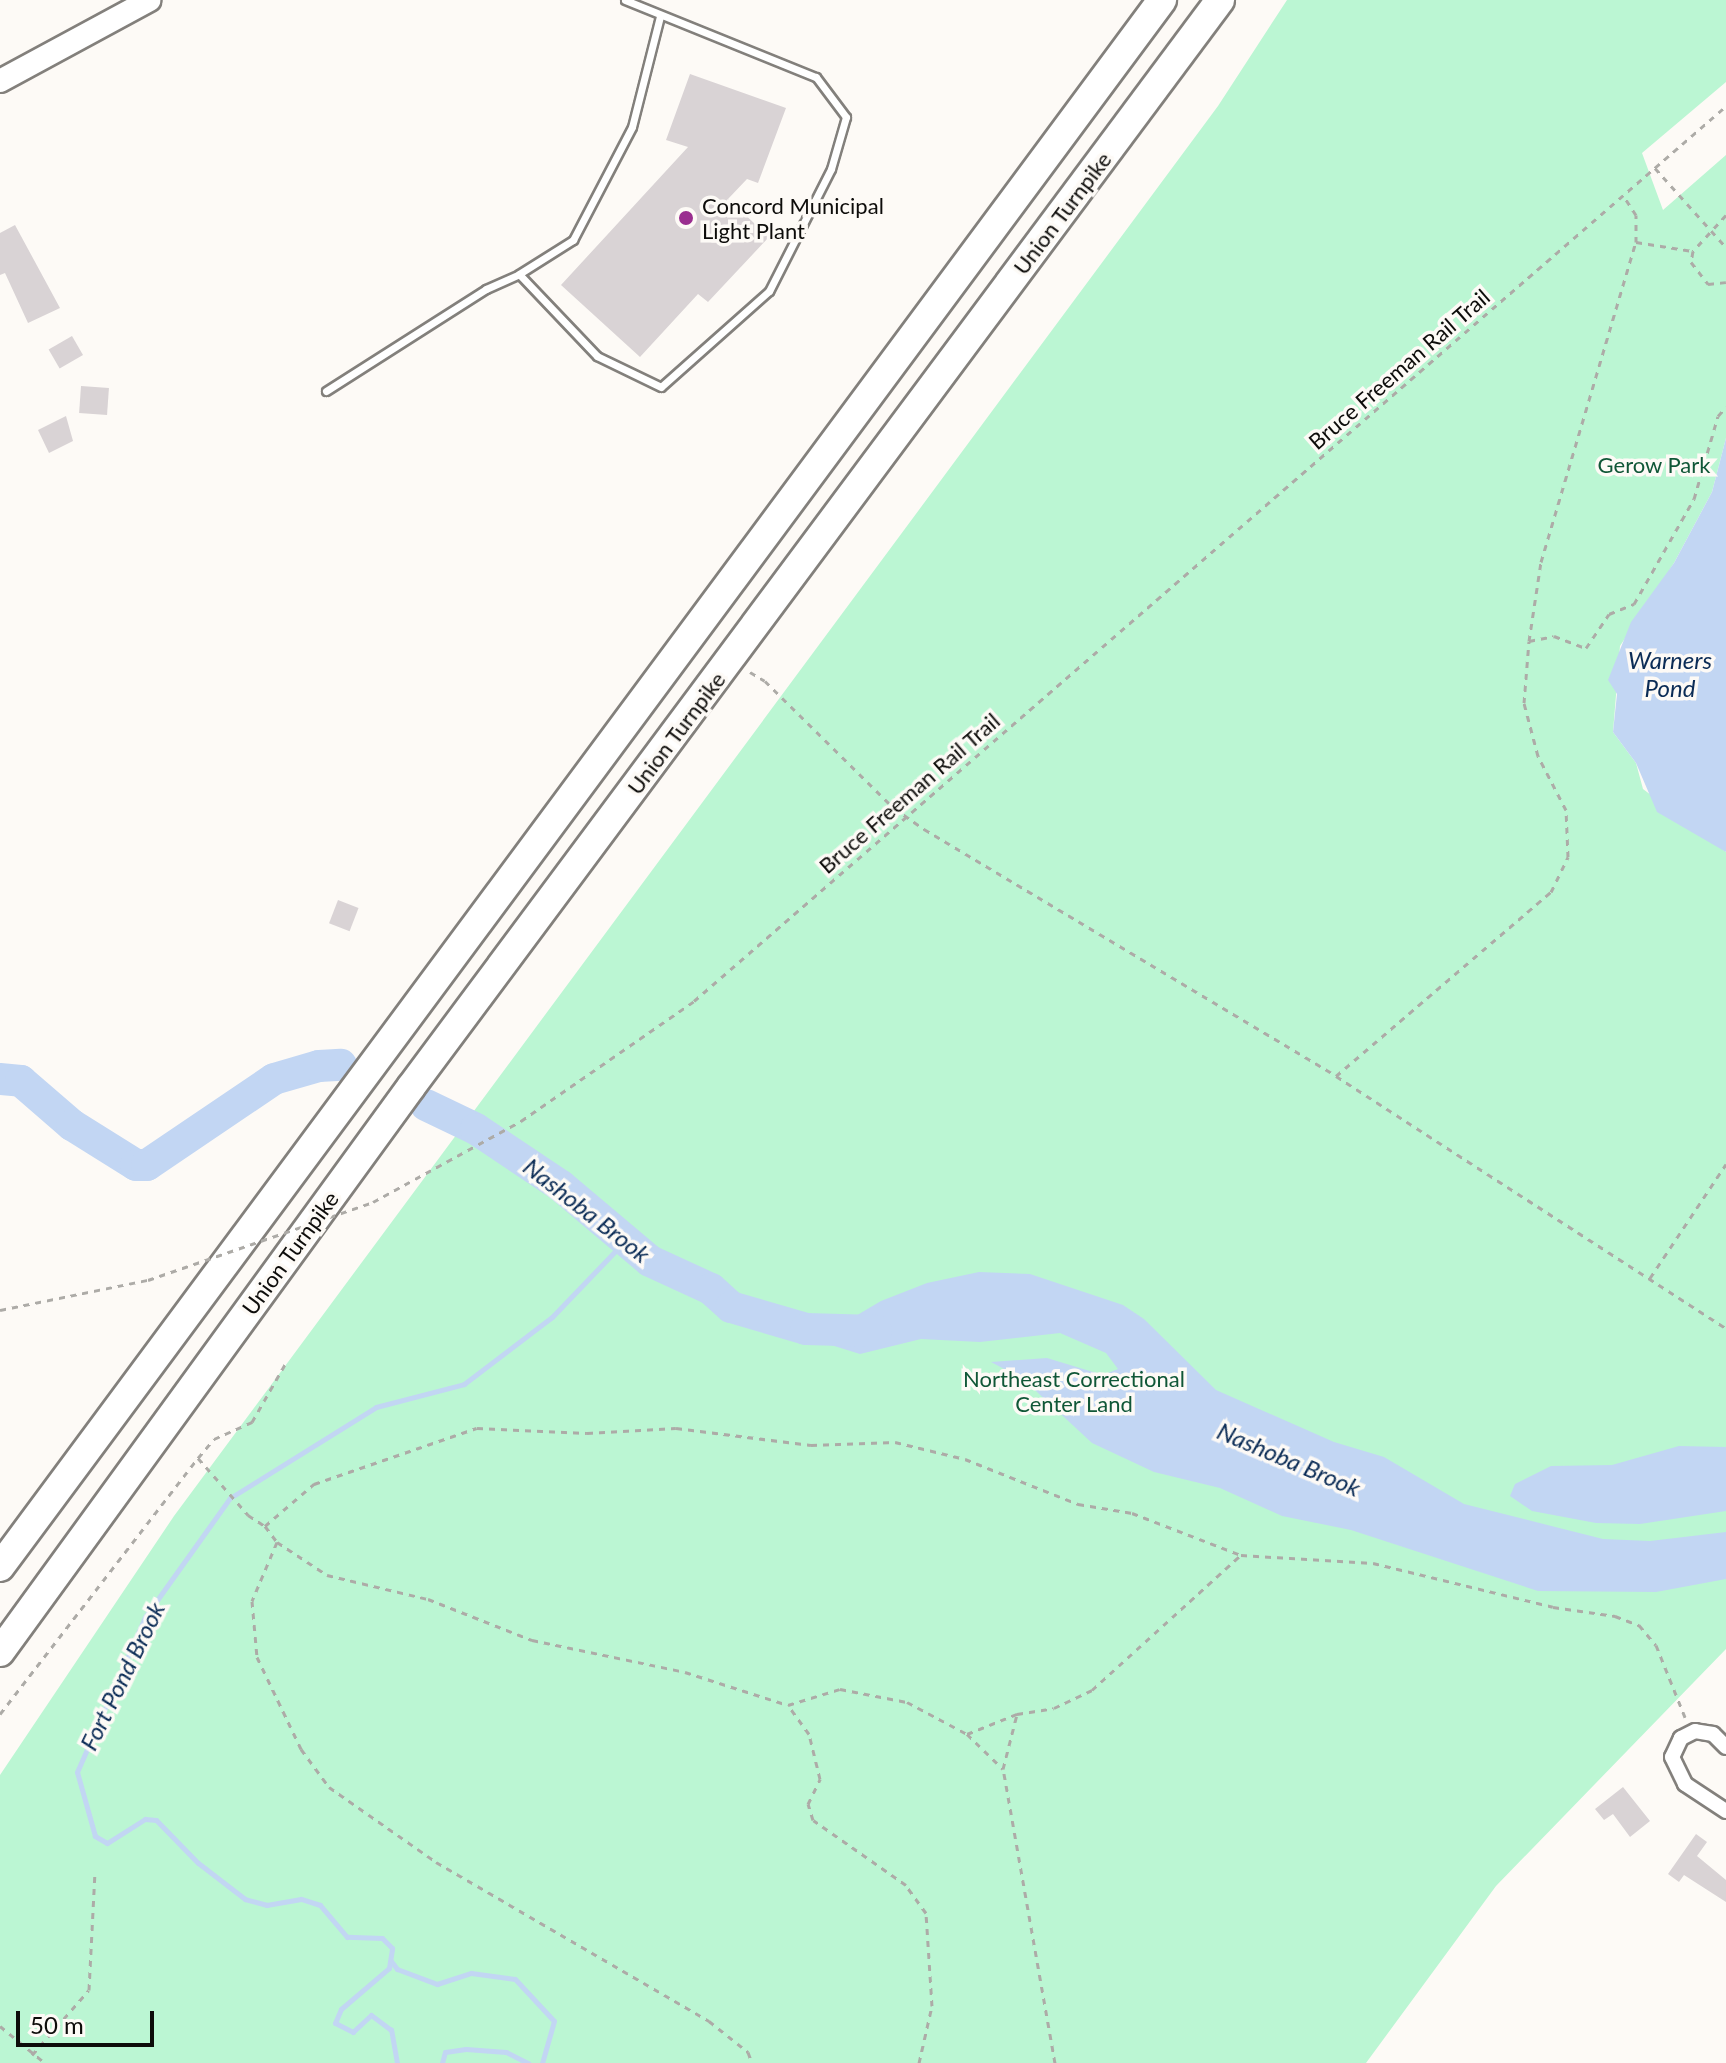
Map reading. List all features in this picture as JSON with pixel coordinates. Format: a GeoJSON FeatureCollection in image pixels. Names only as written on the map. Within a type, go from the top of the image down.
{"type":"FeatureCollection","features":[{"type":"Feature","properties":{"kind":"highway"},"geometry":{"type":"LineString","coordinates":[[0,1567],[1162,0]]}},
{"type":"Feature","properties":{"kind":"highway","name":"Union Turnpike"},"geometry":{"type":"LineString","coordinates":[[0,1652],[132,1466],[1220,0]]}},
{"type":"Feature","properties":{"kind":"main road"},"geometry":{"type":"LineString","coordinates":[[0,81],[150,0]]}},
{"type":"Feature","properties":{"kind":"street"},"geometry":{"type":"LineString","coordinates":[[1726,1747],[1713,1734],[1690,1732],[1674,1746],[1676,1773],[1726,1811]]}},
{"type":"Feature","properties":{"kind":"lane"},"geometry":{"type":"LineString","coordinates":[[519,274],[597,356],[661,387],[769,291],[831,169],[846,117],[816,77],[625,0]]}},
{"type":"Feature","properties":{"kind":"lane"},"geometry":{"type":"LineString","coordinates":[[326,391],[486,289],[519,274],[573,240],[632,127],[660,16]]}},
{"type":"Feature","properties":{"kind":"path","name":"Bruce Freeman Rail Trail"},"geometry":{"type":"LineString","coordinates":[[0,1310],[148,1280],[373,1202],[521,1121],[694,1001],[1726,106]]}},
{"type":"Feature","properties":{"kind":"path"},"geometry":{"type":"LineString","coordinates":[[1655,168],[1726,247]]}},
{"type":"Feature","properties":{"kind":"path"},"geometry":{"type":"LineString","coordinates":[[1336,1076],[1551,892],[1568,857],[1566,810],[1538,756],[1524,703],[1529,641],[1541,562],[1636,242],[1636,215],[1623,195]]}},
{"type":"Feature","properties":{"kind":"path"},"geometry":{"type":"LineString","coordinates":[[1726,215],[1693,251],[1691,262],[1708,284],[1726,282]]}},
{"type":"Feature","properties":{"kind":"path"},"geometry":{"type":"LineString","coordinates":[[1636,242],[1693,251]]}},
{"type":"Feature","properties":{"kind":"path"},"geometry":{"type":"LineString","coordinates":[[1529,641],[1554,636],[1586,648],[1609,614],[1634,604],[1694,499],[1718,416],[1726,407]]}},
{"type":"Feature","properties":{"kind":"path"},"geometry":{"type":"LineString","coordinates":[[765,681],[907,817],[1336,1076],[1726,1328]]}},
{"type":"Feature","properties":{"kind":"path"},"geometry":{"type":"LineString","coordinates":[[1650,1278],[1726,1164]]}},
{"type":"Feature","properties":{"kind":"path"},"geometry":{"type":"LineString","coordinates":[[0,1714],[214,1439],[252,1422],[287,1361]]}},
{"type":"Feature","properties":{"kind":"path"},"geometry":{"type":"LineString","coordinates":[[265,1526],[314,1484],[477,1428],[587,1433],[676,1428],[811,1445],[895,1442],[965,1459],[1078,1504],[1132,1513],[1241,1555],[1373,1563],[1627,1620],[1656,1645],[1690,1732]]}},
{"type":"Feature","properties":{"kind":"path"},"geometry":{"type":"LineString","coordinates":[[198,1458],[248,1515],[265,1526],[277,1542],[327,1575],[428,1599],[532,1640],[685,1672],[788,1705],[840,1689],[878,1693],[907,1702],[967,1734],[1003,1769]]}},
{"type":"Feature","properties":{"kind":"path"},"geometry":{"type":"LineString","coordinates":[[277,1542],[252,1601],[257,1657],[301,1749],[329,1787],[436,1862],[709,2021],[748,2052],[752,2063]]}},
{"type":"Feature","properties":{"kind":"path"},"geometry":{"type":"LineString","coordinates":[[967,1734],[1017,1714],[1054,1708],[1092,1690],[1241,1555]]}},
{"type":"Feature","properties":{"kind":"path"},"geometry":{"type":"LineString","coordinates":[[788,1705],[809,1734],[820,1779],[808,1804],[813,1820],[906,1885],[926,1913],[932,2006],[919,2063]]}},
{"type":"Feature","properties":{"kind":"path"},"geometry":{"type":"LineString","coordinates":[[1017,1714],[1003,1769],[1055,2063]]}},
{"type":"Feature","properties":{"kind":"path"},"geometry":{"type":"LineString","coordinates":[[32,2055],[89,1990],[95,1871]]}},
{"type":"Feature","properties":{"kind":"path"},"geometry":{"type":"LineString","coordinates":[[0,2026],[45,2063]]}},
{"type":"Feature","properties":{"kind":"green space","name":"Northeast Correctional Center Land"},"geometry":{"type":"Polygon","coordinates":[[[1287,0],[1726,0],[1726,82],[1642,153],[1663,210],[1726,155],[1726,438],[1712,492],[1674,563],[1620,646],[1613,732],[1636,763],[1643,789],[1726,852],[1726,1649],[1496,1886],[1366,2063],[0,2063],[0,1775],[174,1516],[1218,106],[1287,0]]]}},
{"type":"Feature","properties":{"kind":"water","name":"Warners Pond"},"geometry":{"type":"Polygon","coordinates":[[[1726,438],[1726,852],[1657,812],[1636,763],[1613,732],[1617,694],[1608,680],[1631,622],[1674,563],[1712,492],[1726,438]]]}},
{"type":"Feature","properties":{"kind":"water"},"geometry":{"type":"Polygon","coordinates":[[[979,1272],[1030,1274],[1123,1305],[1144,1319],[1216,1390],[1334,1442],[1384,1457],[1464,1504],[1603,1539],[1650,1541],[1726,1532],[1726,1579],[1656,1592],[1538,1591],[1351,1530],[1282,1516],[1220,1488],[1154,1472],[1092,1443],[1023,1379],[991,1362],[1047,1358],[1103,1375],[1118,1369],[1106,1353],[1060,1333],[980,1342],[921,1339],[860,1354],[815,1340],[881,1301],[927,1283],[979,1272]]]}},
{"type":"Feature","properties":{"kind":"water"},"geometry":{"type":"Polygon","coordinates":[[[1679,1446],[1726,1447],[1726,1511],[1640,1524],[1596,1523],[1532,1511],[1510,1496],[1515,1484],[1551,1466],[1612,1465],[1679,1446]]]}},
{"type":"Feature","properties":{"kind":"building","name":"Concord Municipal Light Plant"},"geometry":{"type":"Polygon","coordinates":[[[690,74],[786,108],[758,183],[747,179],[728,199],[769,237],[708,302],[698,294],[640,357],[561,285],[688,147],[666,140],[690,74]]]}},
{"type":"Feature","properties":{"kind":"building"},"geometry":{"type":"Polygon","coordinates":[[[15,225],[60,308],[28,323],[5,273],[0,275],[0,233],[15,225]]]}},
{"type":"Feature","properties":{"kind":"building"},"geometry":{"type":"Polygon","coordinates":[[[72,336],[83,355],[60,369],[49,350],[72,336]]]}},
{"type":"Feature","properties":{"kind":"building"},"geometry":{"type":"Polygon","coordinates":[[[81,386],[109,388],[107,415],[79,413],[81,386]]]}},
{"type":"Feature","properties":{"kind":"building"},"geometry":{"type":"Polygon","coordinates":[[[66,416],[73,441],[49,453],[38,430],[66,416]]]}},
{"type":"Feature","properties":{"kind":"building"},"geometry":{"type":"Polygon","coordinates":[[[338,900],[359,908],[350,931],[329,923],[338,900]]]}},
{"type":"Feature","properties":{"kind":"building"},"geometry":{"type":"Polygon","coordinates":[[[1623,1787],[1650,1821],[1630,1837],[1613,1814],[1604,1820],[1595,1809],[1623,1787]]]}},
{"type":"Feature","properties":{"kind":"building"},"geometry":{"type":"Polygon","coordinates":[[[1696,1834],[1707,1842],[1697,1856],[1726,1880],[1726,1902],[1684,1875],[1679,1882],[1668,1874],[1696,1834]]]}},
{"type":"Feature","properties":{"kind":"waterway","name":"Nashoba Brook"},"geometry":{"type":"LineString","coordinates":[[0,1079],[21,1081],[72,1125],[136,1165],[147,1165],[274,1079],[319,1066],[341,1065]]}},
{"type":"Feature","properties":{"kind":"waterway","name":"Nashoba Brook"},"geometry":{"type":"LineString","coordinates":[[426,1105],[476,1129],[561,1186],[650,1261],[711,1289],[731,1307],[806,1329],[876,1331]]}},
{"type":"Feature","properties":{"kind":"waterway","name":"Fort Pond Brook"},"geometry":{"type":"LineString","coordinates":[[397,2063],[391,2030],[371,2015],[353,2032],[335,2023],[341,2009],[389,1968],[392,1948],[382,1938],[347,1937],[320,1905],[301,1899],[267,1905],[245,1899],[198,1863],[156,1820],[145,1819],[107,1843],[95,1836],[77,1772],[145,1617],[230,1498],[376,1407],[464,1384],[552,1317],[625,1241]]}},
{"type":"Feature","properties":{"kind":"waterway","name":"Fort Pond Brook"},"geometry":{"type":"LineString","coordinates":[[391,1961],[397,1969],[437,1984],[471,1973],[515,1979],[554,2021],[542,2063]]}},
{"type":"Feature","properties":{"kind":"waterway","name":"Fort Pond Brook"},"geometry":{"type":"LineString","coordinates":[[442,2063],[445,2052],[466,2049],[506,2052],[528,2063]]}},
{"type":"Feature","properties":{"kind":"place","name":"Concord Municipal Light Plant"},"geometry":{"type":"Point","coordinates":[686,218]}},
{"type":"Feature","properties":{"kind":"park label","name":"Gerow Park"},"geometry":{"type":"Point","coordinates":[1654,465]}}]}
